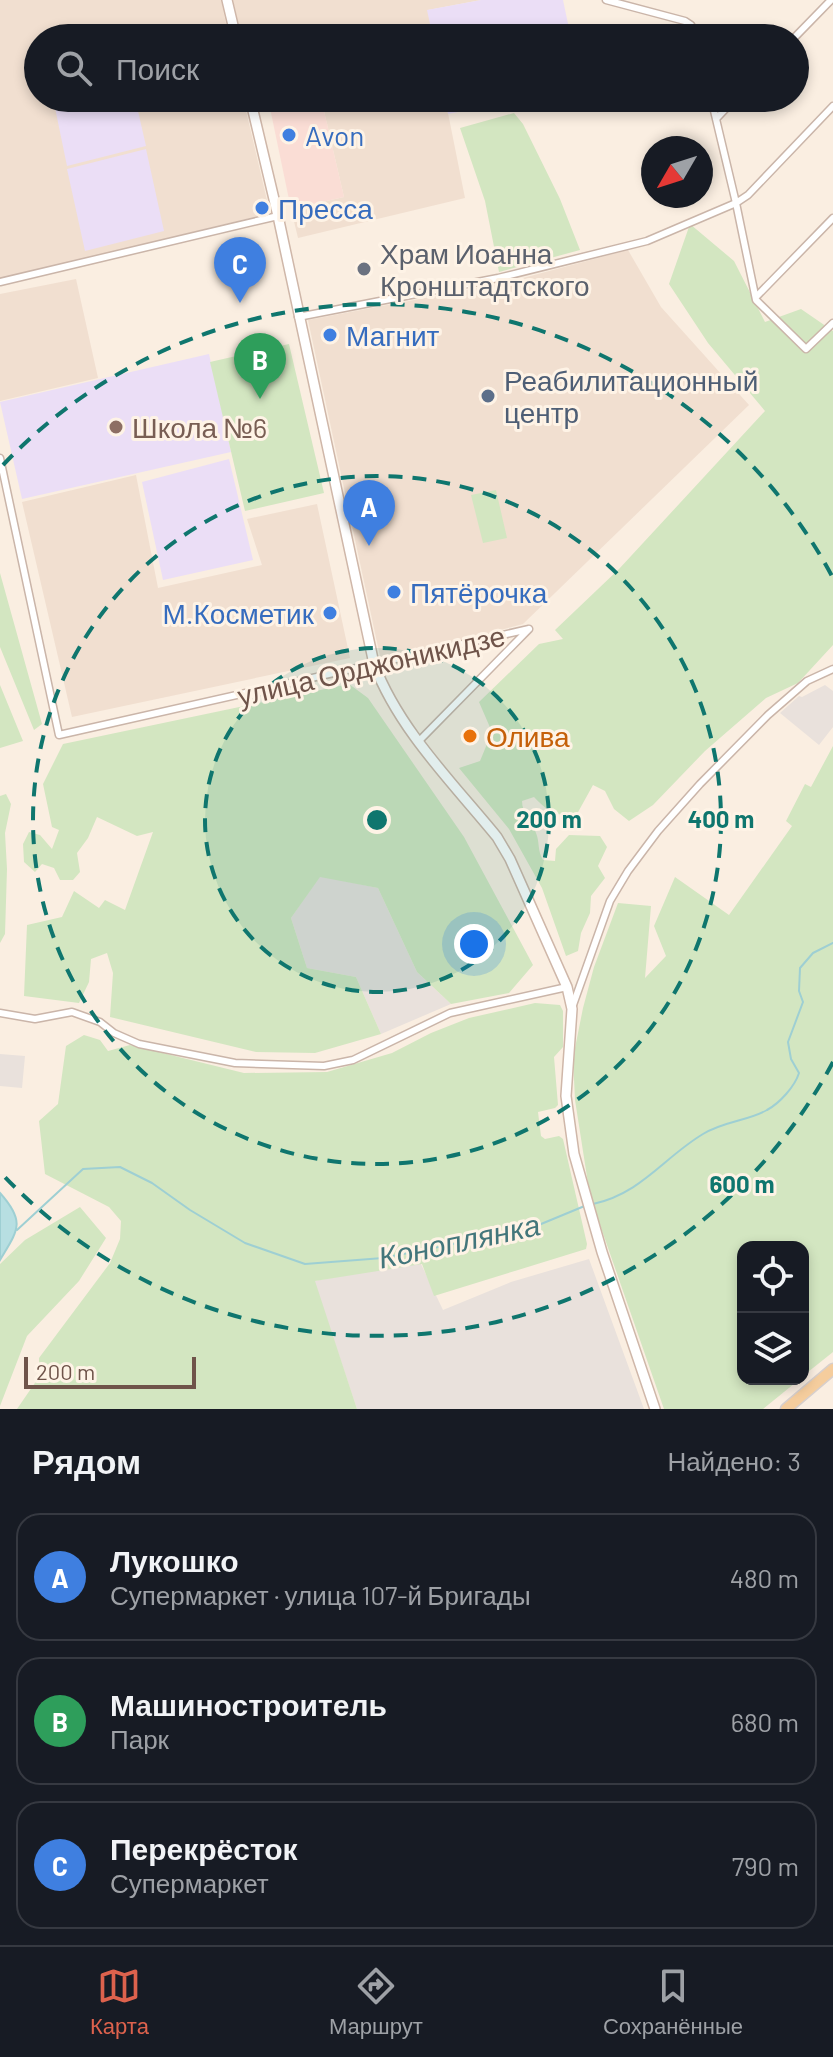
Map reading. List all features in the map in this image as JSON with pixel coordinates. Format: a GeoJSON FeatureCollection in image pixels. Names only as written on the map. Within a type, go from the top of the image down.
{"type":"FeatureCollection","features":[{"type":"Feature","properties":{"kind":"main road"},"geometry":{"type":"LineString","coordinates":[[227,0],[233,24]]}},
{"type":"Feature","properties":{"kind":"main road"},"geometry":{"type":"LineString","coordinates":[[253,112],[374,664],[391,702],[497,837],[510,859],[567,987],[572,1009],[566,1096],[574,1154],[593,1222],[655,1409]]}},
{"type":"Feature","properties":{"kind":"main road"},"geometry":{"type":"LineString","coordinates":[[786,1409],[833,1369]]}},
{"type":"Feature","properties":{"kind":"street"},"geometry":{"type":"LineString","coordinates":[[606,0],[690,24]]}},
{"type":"Feature","properties":{"kind":"street"},"geometry":{"type":"LineString","coordinates":[[808,24],[831,0]]}},
{"type":"Feature","properties":{"kind":"street"},"geometry":{"type":"LineString","coordinates":[[298,317],[498,278],[647,241],[748,195],[833,106]]}},
{"type":"Feature","properties":{"kind":"street"},"geometry":{"type":"LineString","coordinates":[[714,112],[756,300],[806,349],[833,323]]}},
{"type":"Feature","properties":{"kind":"street"},"geometry":{"type":"LineString","coordinates":[[716,119],[723,112]]}},
{"type":"Feature","properties":{"kind":"street"},"geometry":{"type":"LineString","coordinates":[[0,282],[278,216]]}},
{"type":"Feature","properties":{"kind":"street"},"geometry":{"type":"LineString","coordinates":[[757,296],[833,218]]}},
{"type":"Feature","properties":{"kind":"street","name":"улица Орджоникидзе"},"geometry":{"type":"LineString","coordinates":[[0,458],[59,735],[529,629],[419,741]]}},
{"type":"Feature","properties":{"kind":"street"},"geometry":{"type":"LineString","coordinates":[[572,1009],[610,901],[658,831],[768,715],[807,681],[833,669]]}},
{"type":"Feature","properties":{"kind":"street"},"geometry":{"type":"LineString","coordinates":[[0,1013],[35,1019],[72,1012],[100,1022],[114,1033],[139,1044],[235,1063],[324,1066],[353,1060],[450,1013],[567,987]]}},
{"type":"Feature","properties":{"kind":"shaded area"},"geometry":{"type":"Polygon","coordinates":[[[0,0],[221,0],[226,24],[24,24],[24,112],[246,112],[270,213],[0,279],[0,0]]]}},
{"type":"Feature","properties":{"kind":"shaded area"},"geometry":{"type":"Polygon","coordinates":[[[233,0],[481,0],[428,10],[430,24],[239,24],[233,0]]]}},
{"type":"Feature","properties":{"kind":"shaded area"},"geometry":{"type":"Polygon","coordinates":[[[481,0],[563,0],[568,24],[430,24],[427,10],[481,0]]]}},
{"type":"Feature","properties":{"kind":"shaded area"},"geometry":{"type":"Polygon","coordinates":[[[56,112],[138,112],[146,146],[67,166],[56,112]]]}},
{"type":"Feature","properties":{"kind":"shaded area"},"geometry":{"type":"Polygon","coordinates":[[[271,112],[324,112],[344,197],[291,209],[271,112]]]}},
{"type":"Feature","properties":{"kind":"shaded area"},"geometry":{"type":"Polygon","coordinates":[[[324,112],[448,112],[465,198],[298,238],[291,209],[344,197],[324,112]]]}},
{"type":"Feature","properties":{"kind":"shaded area"},"geometry":{"type":"Polygon","coordinates":[[[146,149],[164,231],[85,251],[67,169],[146,149]]]}},
{"type":"Feature","properties":{"kind":"shaded area"},"geometry":{"type":"Polygon","coordinates":[[[628,250],[661,307],[749,405],[523,624],[381,661],[308,320],[504,283],[628,250]]]}},
{"type":"Feature","properties":{"kind":"shaded area"},"geometry":{"type":"Polygon","coordinates":[[[76,279],[98,378],[0,401],[0,294],[76,279]]]}},
{"type":"Feature","properties":{"kind":"shaded area","name":"Школа №6"},"geometry":{"type":"Polygon","coordinates":[[[209,354],[231,452],[22,499],[0,402],[209,354]]]}},
{"type":"Feature","properties":{"kind":"shaded area"},"geometry":{"type":"Polygon","coordinates":[[[229,459],[253,560],[163,580],[142,482],[229,459]]]}},
{"type":"Feature","properties":{"kind":"shaded area"},"geometry":{"type":"Polygon","coordinates":[[[136,475],[158,588],[262,565],[247,519],[317,504],[350,658],[72,717],[22,502],[136,475]]]}},
{"type":"Feature","properties":{"kind":"shaded area"},"geometry":{"type":"Polygon","coordinates":[[[825,685],[833,691],[833,727],[819,745],[780,713],[799,696],[825,685]]]}},
{"type":"Feature","properties":{"kind":"shaded area"},"geometry":{"type":"Polygon","coordinates":[[[320,876],[378,888],[417,972],[451,1004],[381,1034],[356,977],[307,968],[291,918],[320,876]]]}},
{"type":"Feature","properties":{"kind":"shaded area"},"geometry":{"type":"Polygon","coordinates":[[[0,1054],[25,1056],[22,1088],[0,1086],[0,1054]]]}},
{"type":"Feature","properties":{"kind":"shaded area"},"geometry":{"type":"Polygon","coordinates":[[[589,1259],[644,1409],[357,1409],[314,1281],[420,1262],[443,1310],[511,1282],[589,1259]]]}},
{"type":"Feature","properties":{"kind":"green space"},"geometry":{"type":"Polygon","coordinates":[[[514,113],[523,124],[560,199],[580,250],[499,272],[485,201],[460,128],[514,113]]]}},
{"type":"Feature","properties":{"kind":"green space"},"geometry":{"type":"Polygon","coordinates":[[[690,224],[734,261],[765,322],[801,309],[833,331],[833,645],[798,683],[766,698],[705,751],[653,805],[629,821],[614,809],[605,791],[593,785],[577,814],[553,812],[534,797],[522,801],[536,833],[543,860],[555,861],[556,849],[569,835],[600,836],[607,847],[598,866],[605,878],[591,896],[590,913],[581,933],[578,951],[566,956],[542,888],[509,829],[459,768],[480,761],[492,732],[479,702],[539,644],[563,639],[555,630],[619,569],[765,411],[708,343],[669,284],[690,224]]]}},
{"type":"Feature","properties":{"kind":"green space"},"geometry":{"type":"Polygon","coordinates":[[[289,344],[324,493],[245,511],[210,362],[289,344]]]}},
{"type":"Feature","properties":{"kind":"green space"},"geometry":{"type":"Polygon","coordinates":[[[496,490],[507,538],[483,543],[471,495],[496,490]]]}},
{"type":"Feature","properties":{"kind":"green space"},"geometry":{"type":"Polygon","coordinates":[[[0,573],[42,724],[34,730],[0,647],[0,573]]]}},
{"type":"Feature","properties":{"kind":"green space"},"geometry":{"type":"Polygon","coordinates":[[[349,684],[368,698],[464,837],[533,965],[509,993],[451,1004],[417,972],[378,888],[320,877],[291,918],[307,968],[356,977],[381,1034],[315,1053],[256,1052],[110,1017],[113,973],[107,953],[91,959],[89,982],[79,1003],[24,996],[27,925],[62,917],[74,891],[99,908],[105,900],[125,910],[153,832],[137,836],[97,817],[77,853],[80,872],[73,880],[60,880],[54,868],[42,864],[35,872],[24,862],[23,844],[29,832],[40,835],[52,849],[59,830],[52,827],[43,784],[63,744],[349,684]]]}},
{"type":"Feature","properties":{"kind":"green space"},"geometry":{"type":"Polygon","coordinates":[[[0,685],[23,741],[0,748],[0,685]]]}},
{"type":"Feature","properties":{"kind":"green space"},"geometry":{"type":"Polygon","coordinates":[[[833,746],[833,1352],[809,1371],[809,1241],[737,1241],[737,1385],[793,1385],[763,1409],[664,1409],[590,1196],[575,1100],[573,1058],[583,1008],[594,967],[618,903],[651,906],[645,978],[666,956],[654,926],[675,877],[729,915],[792,826],[786,821],[805,784],[811,787],[833,746]]]}},
{"type":"Feature","properties":{"kind":"green space"},"geometry":{"type":"Polygon","coordinates":[[[6,794],[11,804],[5,833],[5,934],[0,943],[0,796],[6,794]]]}},
{"type":"Feature","properties":{"kind":"green space"},"geometry":{"type":"Polygon","coordinates":[[[535,1003],[560,1005],[563,1011],[563,1047],[554,1057],[558,1105],[538,1112],[541,1136],[545,1139],[559,1136],[563,1139],[586,1249],[434,1296],[422,1264],[315,1281],[357,1409],[17,1409],[39,1377],[39,1358],[110,1263],[120,1239],[121,1221],[109,1207],[45,1174],[39,1121],[58,1104],[66,1046],[84,1035],[100,1040],[108,1051],[130,1045],[244,1073],[327,1072],[392,1053],[469,1018],[535,1003]]]}},
{"type":"Feature","properties":{"kind":"green space"},"geometry":{"type":"Polygon","coordinates":[[[80,1207],[106,1238],[79,1281],[27,1336],[0,1406],[0,1264],[25,1240],[80,1207]]]}},
{"type":"Feature","properties":{"kind":"water"},"geometry":{"type":"Polygon","coordinates":[[[0,1193],[14,1211],[16,1226],[0,1260],[0,1193]]]}},
{"type":"Feature","properties":{"kind":"waterway","name":"Коноплянка"},"geometry":{"type":"LineString","coordinates":[[593,1204],[625,1192],[703,1134],[760,1114],[786,1094],[799,1073],[791,1059],[788,1042],[803,1002],[799,991],[800,968],[813,953],[833,943]]}},
{"type":"Feature","properties":{"kind":"waterway","name":"Коноплянка"},"geometry":{"type":"LineString","coordinates":[[17,1230],[83,1169],[120,1167],[152,1183],[245,1243],[305,1264],[383,1258],[529,1229],[587,1205]]}},
{"type":"Feature","properties":{"kind":"place","name":"Avon"},"geometry":{"type":"Point","coordinates":[289,135]}},
{"type":"Feature","properties":{"kind":"place","name":"Пресса"},"geometry":{"type":"Point","coordinates":[262,208]}},
{"type":"Feature","properties":{"kind":"place","name":"Храм Иоанна Кронштадтского"},"geometry":{"type":"Point","coordinates":[364,269]}},
{"type":"Feature","properties":{"kind":"place","name":"Перекрёсток"},"geometry":{"type":"Point","coordinates":[240,303]}},
{"type":"Feature","properties":{"kind":"place","name":"Магнит"},"geometry":{"type":"Point","coordinates":[330,335]}},
{"type":"Feature","properties":{"kind":"place","name":"Реабилитационный центр"},"geometry":{"type":"Point","coordinates":[488,396]}},
{"type":"Feature","properties":{"kind":"place","name":"Машиностроитель"},"geometry":{"type":"Point","coordinates":[260,399]}},
{"type":"Feature","properties":{"kind":"place","name":"Школа №6"},"geometry":{"type":"Point","coordinates":[116,427]}},
{"type":"Feature","properties":{"kind":"place","name":"Лукошко"},"geometry":{"type":"Point","coordinates":[369,546]}},
{"type":"Feature","properties":{"kind":"place","name":"Пятёрочка"},"geometry":{"type":"Point","coordinates":[394,592]}},
{"type":"Feature","properties":{"kind":"place","name":"М.Косметик"},"geometry":{"type":"Point","coordinates":[330,613]}},
{"type":"Feature","properties":{"kind":"place","name":"Олива"},"geometry":{"type":"Point","coordinates":[470,736]}}]}
